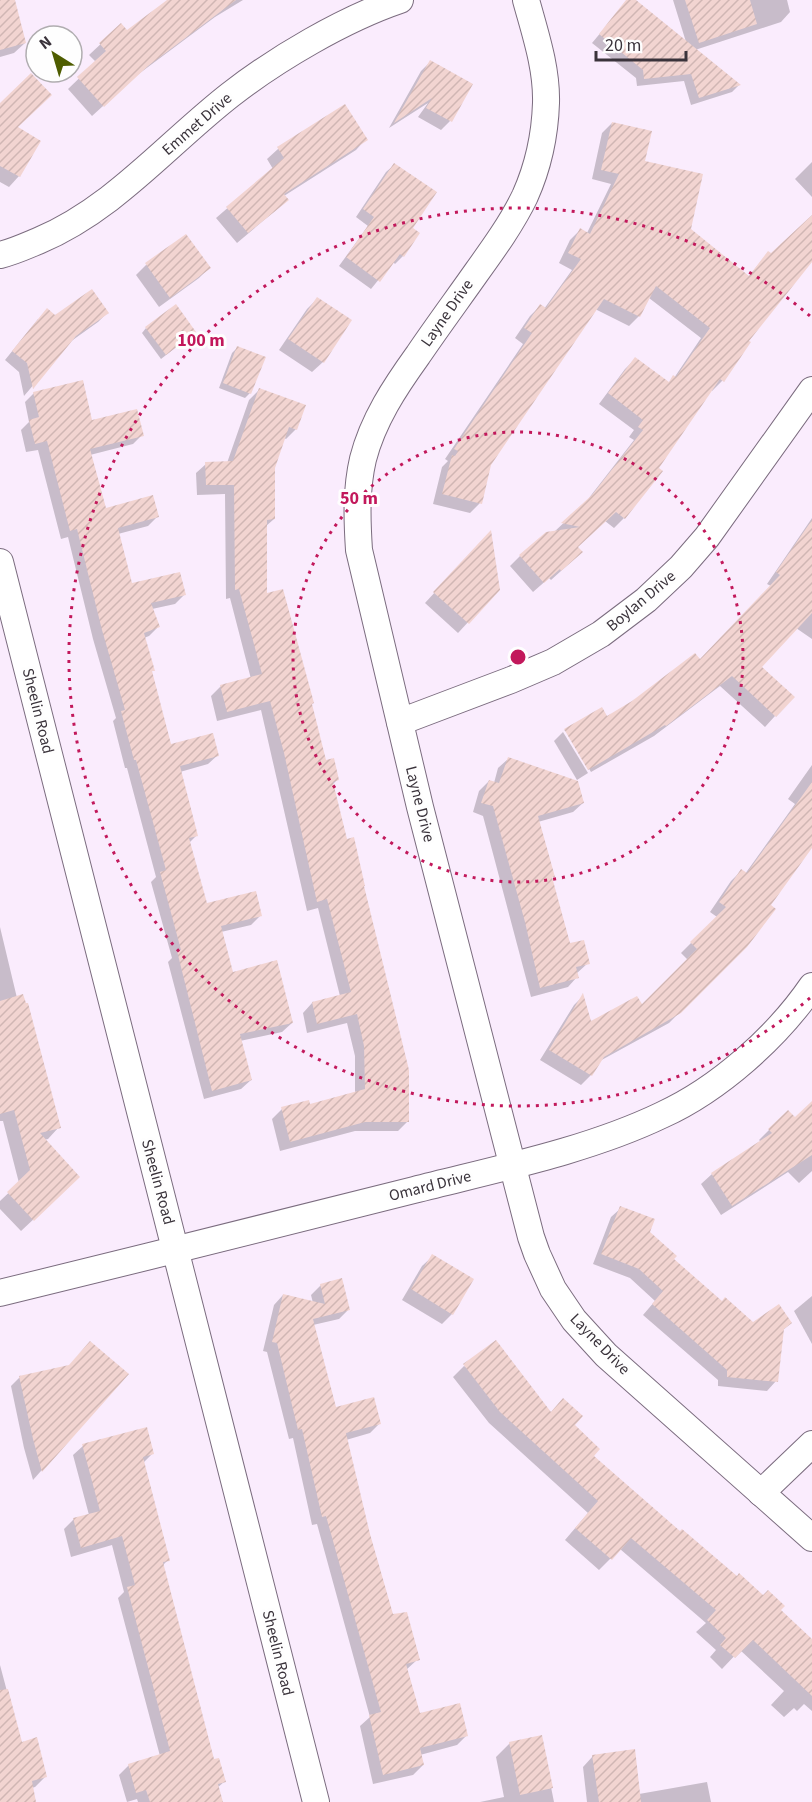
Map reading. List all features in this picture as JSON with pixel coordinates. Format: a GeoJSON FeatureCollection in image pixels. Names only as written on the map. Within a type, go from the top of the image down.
{"type":"FeatureCollection","features":[{"type":"Feature","properties":{"kind":"street","name":"Emmet Drive"},"geometry":{"type":"LineString","coordinates":[[0,255],[60,232],[102,206],[140,176],[231,95],[269,68],[344,25],[400,0]]}},
{"type":"Feature","properties":{"kind":"street","name":"Layne Drive"},"geometry":{"type":"LineString","coordinates":[[526,0],[545,79],[546,102],[542,144],[536,166],[525,195],[503,235],[393,390],[377,420],[364,457],[359,480],[357,515],[359,550],[423,818],[537,1254],[553,1288],[574,1320],[606,1355],[812,1538]]}},
{"type":"Feature","properties":{"kind":"street","name":"Boylan Drive"},"geometry":{"type":"LineString","coordinates":[[400,722],[553,662],[601,634],[646,600],[681,567],[707,537],[812,390]]}},
{"type":"Feature","properties":{"kind":"street","name":"Sheelin Road"},"geometry":{"type":"LineString","coordinates":[[0,562],[316,1802]]}},
{"type":"Feature","properties":{"kind":"street","name":"Omard Drive"},"geometry":{"type":"LineString","coordinates":[[0,1293],[597,1142],[662,1115],[692,1099],[743,1062],[768,1039],[812,986]]}},
{"type":"Feature","properties":{"kind":"street"},"geometry":{"type":"LineString","coordinates":[[761,1492],[812,1444]]}},
{"type":"Feature","properties":{"kind":"building"},"geometry":{"type":"Polygon","coordinates":[[[0,0],[15,0],[24,44],[0,50],[0,0]]]}},
{"type":"Feature","properties":{"kind":"building"},"geometry":{"type":"Polygon","coordinates":[[[167,0],[236,0],[148,66],[104,107],[83,84],[84,71],[106,51],[99,43],[121,23],[127,30],[167,0]]]}},
{"type":"Feature","properties":{"kind":"building"},"geometry":{"type":"Polygon","coordinates":[[[626,0],[636,0],[741,85],[699,98],[691,74],[644,79],[643,70],[599,34],[626,0]]]}},
{"type":"Feature","properties":{"kind":"building"},"geometry":{"type":"Polygon","coordinates":[[[685,0],[750,0],[757,24],[699,43],[685,0]]]}},
{"type":"Feature","properties":{"kind":"building"},"geometry":{"type":"Polygon","coordinates":[[[430,60],[473,84],[452,122],[426,108],[432,98],[394,123],[430,60]]]}},
{"type":"Feature","properties":{"kind":"building"},"geometry":{"type":"Polygon","coordinates":[[[24,80],[24,84],[42,84],[52,95],[18,127],[41,141],[20,177],[0,166],[0,103],[24,80]]]}},
{"type":"Feature","properties":{"kind":"building"},"geometry":{"type":"Polygon","coordinates":[[[345,104],[368,140],[284,194],[289,200],[248,233],[226,207],[284,158],[277,147],[345,104]]]}},
{"type":"Feature","properties":{"kind":"building"},"geometry":{"type":"Polygon","coordinates":[[[612,122],[652,131],[645,161],[703,174],[691,229],[749,276],[768,251],[771,253],[812,215],[812,262],[749,341],[751,342],[724,382],[720,379],[659,468],[663,471],[625,519],[616,512],[578,547],[583,552],[544,583],[519,555],[546,532],[580,527],[561,523],[592,495],[643,430],[638,427],[643,420],[608,393],[635,357],[669,382],[673,375],[676,377],[710,328],[656,286],[640,317],[604,299],[491,465],[482,504],[442,494],[452,455],[455,456],[458,451],[454,449],[532,333],[524,328],[540,304],[546,308],[581,259],[568,253],[580,228],[590,234],[619,174],[601,170],[612,122]]]}},
{"type":"Feature","properties":{"kind":"building"},"geometry":{"type":"Polygon","coordinates":[[[394,163],[437,192],[413,228],[420,233],[404,257],[400,254],[380,282],[346,257],[374,217],[363,209],[394,163]]]}},
{"type":"Feature","properties":{"kind":"building"},"geometry":{"type":"Polygon","coordinates":[[[186,234],[211,268],[170,298],[145,263],[186,234]]]}},
{"type":"Feature","properties":{"kind":"building"},"geometry":{"type":"Polygon","coordinates":[[[92,289],[109,313],[76,336],[33,389],[27,363],[12,351],[47,308],[55,315],[92,289]]]}},
{"type":"Feature","properties":{"kind":"building"},"geometry":{"type":"Polygon","coordinates":[[[317,297],[352,320],[324,363],[288,339],[317,297]]]}},
{"type":"Feature","properties":{"kind":"building"},"geometry":{"type":"Polygon","coordinates":[[[176,304],[196,332],[166,355],[145,327],[176,304]]]}},
{"type":"Feature","properties":{"kind":"building"},"geometry":{"type":"Polygon","coordinates":[[[237,346],[266,357],[251,394],[223,383],[237,346]]]}},
{"type":"Feature","properties":{"kind":"building"},"geometry":{"type":"Polygon","coordinates":[[[83,380],[92,420],[137,409],[144,436],[90,449],[106,508],[153,495],[159,517],[118,528],[132,583],[180,572],[186,595],[151,603],[160,627],[144,633],[171,744],[213,733],[219,756],[180,766],[198,836],[189,838],[207,903],[256,891],[262,916],[221,926],[233,972],[277,960],[293,1023],[240,1034],[252,1080],[212,1091],[177,951],[181,950],[160,872],[166,870],[121,711],[125,710],[77,529],[70,531],[47,441],[35,444],[29,420],[39,417],[33,392],[83,380]]]}},
{"type":"Feature","properties":{"kind":"building"},"geometry":{"type":"Polygon","coordinates":[[[259,388],[306,405],[297,430],[289,427],[275,468],[275,519],[267,520],[267,593],[283,589],[314,703],[312,704],[326,760],[334,758],[339,780],[333,782],[347,839],[354,837],[409,1070],[409,1122],[365,1122],[290,1142],[281,1107],[309,1100],[310,1104],[365,1089],[364,1046],[357,1014],[317,1024],[312,1002],[351,992],[327,899],[317,902],[270,701],[227,712],[220,685],[262,674],[239,589],[235,590],[234,485],[206,485],[205,462],[233,461],[259,388]]]}},
{"type":"Feature","properties":{"kind":"building"},"geometry":{"type":"Polygon","coordinates":[[[812,520],[812,613],[762,667],[795,697],[776,717],[732,676],[666,726],[588,770],[564,729],[602,707],[607,716],[632,701],[695,653],[700,659],[780,575],[776,572],[812,520]]]}},
{"type":"Feature","properties":{"kind":"building"},"geometry":{"type":"Polygon","coordinates":[[[491,530],[500,590],[469,624],[433,592],[491,530]]]}},
{"type":"Feature","properties":{"kind":"building"},"geometry":{"type":"Polygon","coordinates":[[[508,757],[578,781],[584,803],[538,816],[570,943],[584,940],[590,964],[576,967],[579,978],[540,988],[525,922],[493,806],[481,803],[489,780],[499,783],[508,757]]]}},
{"type":"Feature","properties":{"kind":"building"},"geometry":{"type":"Polygon","coordinates":[[[812,782],[812,848],[771,905],[776,909],[747,947],[681,1013],[604,1057],[592,1076],[549,1050],[583,993],[591,1021],[637,996],[642,1004],[697,949],[690,942],[726,907],[719,902],[741,869],[747,873],[812,782]]]}},
{"type":"Feature","properties":{"kind":"building"},"geometry":{"type":"Polygon","coordinates":[[[23,994],[28,1003],[61,1128],[40,1133],[80,1177],[34,1221],[7,1192],[30,1170],[14,1110],[0,1114],[0,1001],[23,994]]]}},
{"type":"Feature","properties":{"kind":"building"},"geometry":{"type":"Polygon","coordinates":[[[812,1101],[812,1155],[732,1206],[711,1173],[772,1133],[768,1129],[788,1110],[795,1117],[812,1101]]]}},
{"type":"Feature","properties":{"kind":"building"},"geometry":{"type":"Polygon","coordinates":[[[620,1206],[655,1219],[650,1232],[677,1256],[674,1259],[722,1301],[725,1297],[753,1322],[779,1304],[792,1323],[784,1329],[778,1382],[727,1377],[727,1370],[652,1304],[663,1291],[639,1269],[601,1254],[620,1206]]]}},
{"type":"Feature","properties":{"kind":"building"},"geometry":{"type":"Polygon","coordinates":[[[432,1254],[474,1279],[453,1315],[411,1289],[432,1254]]]}},
{"type":"Feature","properties":{"kind":"building"},"geometry":{"type":"Polygon","coordinates":[[[342,1278],[350,1310],[313,1319],[336,1407],[374,1397],[381,1424],[346,1433],[370,1534],[393,1614],[407,1612],[420,1660],[406,1664],[420,1713],[460,1703],[468,1736],[420,1748],[424,1765],[383,1775],[369,1715],[381,1712],[326,1516],[322,1517],[302,1429],[298,1430],[277,1343],[272,1342],[283,1294],[325,1304],[320,1284],[342,1278]]]}},
{"type":"Feature","properties":{"kind":"building"},"geometry":{"type":"Polygon","coordinates":[[[496,1340],[551,1412],[563,1398],[583,1416],[575,1425],[600,1449],[594,1456],[680,1531],[682,1529],[737,1576],[739,1573],[763,1595],[768,1590],[785,1606],[781,1610],[812,1639],[812,1696],[753,1640],[735,1658],[720,1645],[726,1638],[707,1620],[716,1610],[631,1538],[612,1560],[575,1528],[598,1501],[500,1412],[463,1364],[496,1340]]]}},
{"type":"Feature","properties":{"kind":"building"},"geometry":{"type":"Polygon","coordinates":[[[90,1341],[129,1374],[42,1472],[19,1376],[69,1365],[90,1341]]]}},
{"type":"Feature","properties":{"kind":"building"},"geometry":{"type":"Polygon","coordinates":[[[147,1427],[154,1454],[143,1457],[170,1561],[163,1562],[214,1759],[219,1758],[226,1782],[218,1784],[223,1802],[150,1802],[146,1790],[136,1793],[128,1764],[170,1751],[127,1587],[135,1585],[122,1536],[81,1548],[73,1518],[100,1511],[82,1444],[147,1427]]]}},
{"type":"Feature","properties":{"kind":"building"},"geometry":{"type":"Polygon","coordinates":[[[8,1689],[22,1742],[37,1737],[47,1777],[32,1781],[36,1802],[0,1802],[0,1690],[8,1689]]]}},
{"type":"Feature","properties":{"kind":"building"},"geometry":{"type":"Polygon","coordinates":[[[542,1735],[553,1788],[520,1795],[509,1742],[542,1735]]]}},
{"type":"Feature","properties":{"kind":"building"},"geometry":{"type":"Polygon","coordinates":[[[635,1749],[641,1802],[599,1802],[592,1755],[635,1749]]]}}]}
